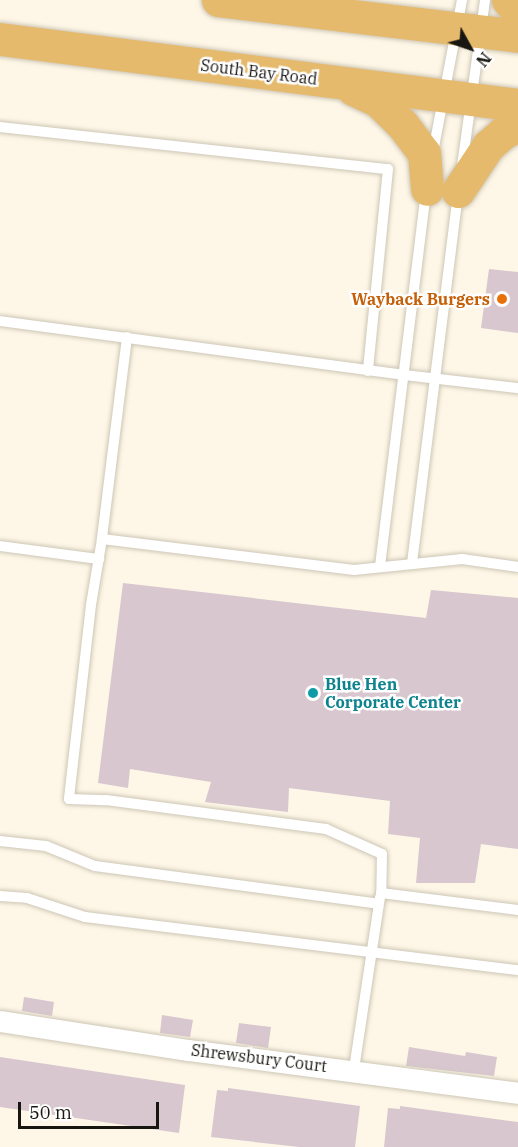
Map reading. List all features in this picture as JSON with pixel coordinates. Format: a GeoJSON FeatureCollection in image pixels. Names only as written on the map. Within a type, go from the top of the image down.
{"type":"FeatureCollection","features":[{"type":"Feature","properties":{"kind":"highway"},"geometry":{"type":"LineString","coordinates":[[218,0],[345,16],[472,15],[518,36]]}},
{"type":"Feature","properties":{"kind":"highway"},"geometry":{"type":"LineString","coordinates":[[345,16],[398,0]]}},
{"type":"Feature","properties":{"kind":"highway"},"geometry":{"type":"LineString","coordinates":[[508,0],[518,11]]}},
{"type":"Feature","properties":{"kind":"highway","name":"South Bay Road"},"geometry":{"type":"LineString","coordinates":[[0,39],[518,105]]}},
{"type":"Feature","properties":{"kind":"highway"},"geometry":{"type":"LineString","coordinates":[[340,83],[377,100],[402,124],[424,153],[442,190],[503,133],[518,126]]}},
{"type":"Feature","properties":{"kind":"street","name":"Shrewsbury Court"},"geometry":{"type":"LineString","coordinates":[[0,1021],[188,1050],[518,1093]]}},
{"type":"Feature","properties":{"kind":"lane"},"geometry":{"type":"LineString","coordinates":[[380,566],[405,375],[442,190],[472,15]]}},
{"type":"Feature","properties":{"kind":"lane"},"geometry":{"type":"LineString","coordinates":[[412,562],[434,377],[442,190],[472,15]]}},
{"type":"Feature","properties":{"kind":"lane"},"geometry":{"type":"LineString","coordinates":[[0,127],[388,169],[368,370]]}},
{"type":"Feature","properties":{"kind":"lane"},"geometry":{"type":"LineString","coordinates":[[0,321],[518,388]]}},
{"type":"Feature","properties":{"kind":"lane"},"geometry":{"type":"LineString","coordinates":[[127,337],[69,799],[106,800],[326,830],[382,854],[379,899],[354,1070]]}},
{"type":"Feature","properties":{"kind":"lane"},"geometry":{"type":"LineString","coordinates":[[102,539],[354,570],[412,562],[462,559],[518,567]]}},
{"type":"Feature","properties":{"kind":"lane"},"geometry":{"type":"LineString","coordinates":[[0,546],[99,559]]}},
{"type":"Feature","properties":{"kind":"lane"},"geometry":{"type":"LineString","coordinates":[[0,840],[46,846],[95,866],[379,899],[518,910]]}},
{"type":"Feature","properties":{"kind":"lane"},"geometry":{"type":"LineString","coordinates":[[0,896],[27,898],[85,917],[518,970]]}},
{"type":"Feature","properties":{"kind":"building","name":"Wayback Burgers"},"geometry":{"type":"Polygon","coordinates":[[[489,269],[518,272],[518,333],[481,328],[489,269]]]}},
{"type":"Feature","properties":{"kind":"building","name":"Blue Hen Corporate Center"},"geometry":{"type":"Polygon","coordinates":[[[123,583],[426,618],[431,590],[518,598],[518,849],[481,844],[475,883],[416,883],[420,838],[388,834],[390,801],[289,788],[288,812],[205,802],[211,782],[130,769],[128,788],[98,783],[123,583]]]}},
{"type":"Feature","properties":{"kind":"building"},"geometry":{"type":"Polygon","coordinates":[[[24,997],[54,1002],[52,1016],[22,1011],[24,997]]]}},
{"type":"Feature","properties":{"kind":"building"},"geometry":{"type":"Polygon","coordinates":[[[162,1015],[193,1020],[190,1037],[160,1033],[162,1015]]]}},
{"type":"Feature","properties":{"kind":"building"},"geometry":{"type":"Polygon","coordinates":[[[239,1023],[271,1027],[268,1048],[236,1043],[239,1023]]]}},
{"type":"Feature","properties":{"kind":"building"},"geometry":{"type":"Polygon","coordinates":[[[409,1047],[465,1056],[466,1052],[497,1057],[494,1076],[406,1066],[409,1047]]]}},
{"type":"Feature","properties":{"kind":"building"},"geometry":{"type":"Polygon","coordinates":[[[0,1057],[185,1085],[179,1133],[0,1107],[0,1057]]]}},
{"type":"Feature","properties":{"kind":"building"},"geometry":{"type":"Polygon","coordinates":[[[228,1088],[360,1106],[355,1147],[299,1147],[211,1137],[217,1090],[228,1091],[228,1088]]]}},
{"type":"Feature","properties":{"kind":"building"},"geometry":{"type":"Polygon","coordinates":[[[400,1106],[518,1122],[518,1147],[384,1147],[388,1108],[400,1109],[400,1106]]]}},
{"type":"Feature","properties":{"kind":"place","name":"Wayback Burgers"},"geometry":{"type":"Point","coordinates":[502,299]}},
{"type":"Feature","properties":{"kind":"place","name":"Blue Hen Corporate Center"},"geometry":{"type":"Point","coordinates":[313,693]}}]}
